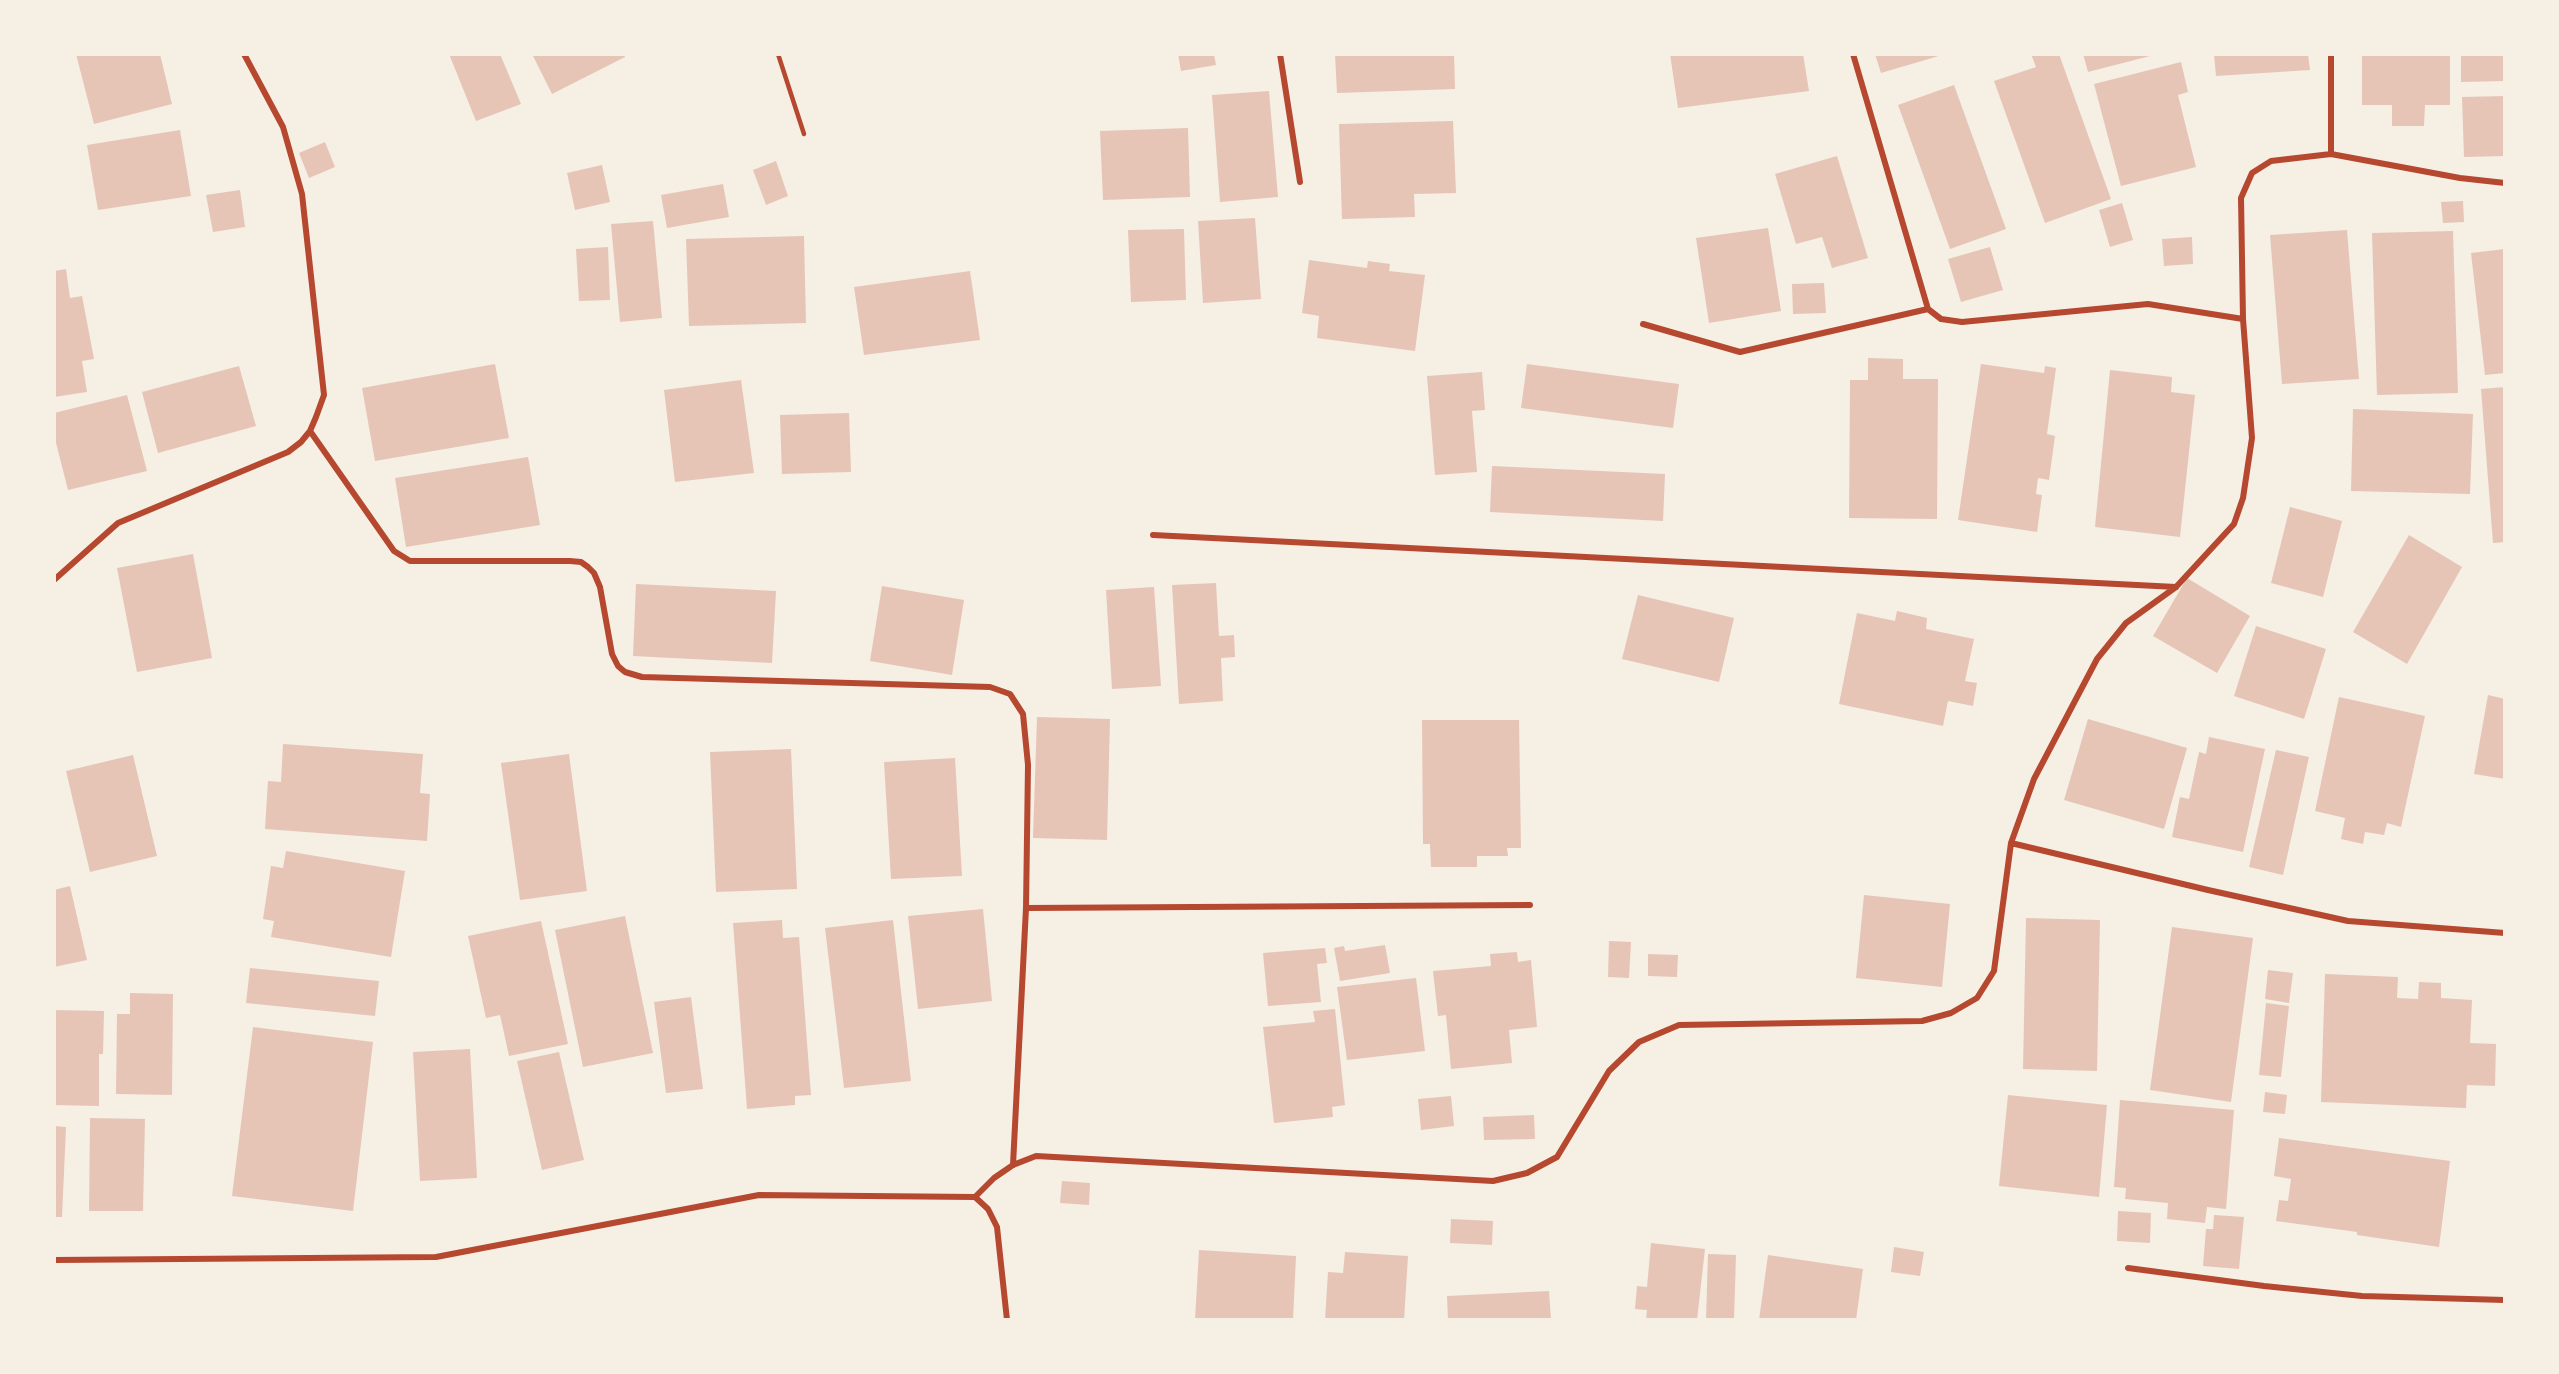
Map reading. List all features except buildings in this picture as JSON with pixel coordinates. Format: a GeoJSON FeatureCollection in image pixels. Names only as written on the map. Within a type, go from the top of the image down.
{"type":"FeatureCollection","features":[{"type":"Feature","properties":{"kind":"street"},"geometry":{"type":"LineString","coordinates":[[54,580],[118,523],[288,452],[310,431],[324,394],[302,194],[283,127],[253,67],[244,54]]}},
{"type":"Feature","properties":{"kind":"street"},"geometry":{"type":"LineString","coordinates":[[1280,54],[1300,182]]}},
{"type":"Feature","properties":{"kind":"street"},"geometry":{"type":"LineString","coordinates":[[1853,54],[1928,309],[1941,319],[1962,322],[2148,304],[2243,319]]}},
{"type":"Feature","properties":{"kind":"street"},"geometry":{"type":"LineString","coordinates":[[2331,54],[2331,154]]}},
{"type":"Feature","properties":{"kind":"street"},"geometry":{"type":"LineString","coordinates":[[975,1197],[994,1178],[1013,1165],[1036,1156],[1493,1181],[1527,1173],[1557,1157],[1609,1071],[1639,1042],[1679,1025],[1922,1021],[1951,1013],[1977,998],[1994,970],[2011,843],[2034,778],[2097,659],[2126,623],[2176,587],[2234,524],[2243,498],[2252,438],[2243,319],[2241,198],[2252,173],[2271,160],[2331,154],[2460,178],[2505,183]]}},
{"type":"Feature","properties":{"kind":"street"},"geometry":{"type":"LineString","coordinates":[[1643,324],[1740,352],[1928,309]]}},
{"type":"Feature","properties":{"kind":"street"},"geometry":{"type":"LineString","coordinates":[[310,431],[394,551],[410,561],[570,561],[581,562],[588,567],[594,573],[600,587],[612,654],[618,666],[626,672],[642,677],[990,687],[1010,694],[1023,714],[1028,765],[1026,908],[1013,1165]]}},
{"type":"Feature","properties":{"kind":"street"},"geometry":{"type":"LineString","coordinates":[[1153,534],[2176,587]]}},
{"type":"Feature","properties":{"kind":"street"},"geometry":{"type":"LineString","coordinates":[[2011,843],[2348,921],[2505,933]]}},
{"type":"Feature","properties":{"kind":"street"},"geometry":{"type":"LineString","coordinates":[[1026,908],[1530,905]]}},
{"type":"Feature","properties":{"kind":"street"},"geometry":{"type":"LineString","coordinates":[[54,1260],[436,1257],[759,1195],[975,1197],[988,1209],[997,1227],[1006,1320]]}},
{"type":"Feature","properties":{"kind":"street"},"geometry":{"type":"LineString","coordinates":[[2128,1268],[2362,1296],[2505,1299]]}},
{"type":"Feature","properties":{"kind":"lane"},"geometry":{"type":"LineString","coordinates":[[778,54],[804,134]]}}]}
